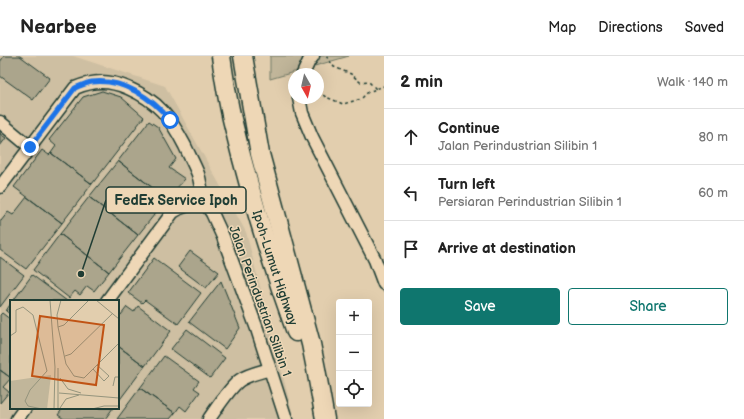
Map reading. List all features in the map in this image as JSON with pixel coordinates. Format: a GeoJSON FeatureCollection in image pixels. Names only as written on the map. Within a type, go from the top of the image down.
{"type":"FeatureCollection","features":[{"type":"Feature","properties":{"kind":"highway"},"geometry":{"type":"LineString","coordinates":[[210,56],[232,118]]}},
{"type":"Feature","properties":{"kind":"highway","name":"Ipoh-Lumut Highway"},"geometry":{"type":"LineString","coordinates":[[220,56],[232,118],[265,239],[324,413]]}},
{"type":"Feature","properties":{"kind":"highway"},"geometry":{"type":"LineString","coordinates":[[235,56],[245,108],[260,154]]}},
{"type":"Feature","properties":{"kind":"highway","name":"Ipoh-Lumut Highway"},"geometry":{"type":"LineString","coordinates":[[243,56],[260,154],[311,344],[324,413]]}},
{"type":"Feature","properties":{"kind":"street"},"geometry":{"type":"LineString","coordinates":[[306,68],[313,56]]}},
{"type":"Feature","properties":{"kind":"street"},"geometry":{"type":"LineString","coordinates":[[2,178],[30,147],[75,88],[92,82],[117,84],[134,90],[162,110],[177,131],[198,174],[203,204],[185,206],[173,212],[107,300]]}},
{"type":"Feature","properties":{"kind":"street"},"geometry":{"type":"LineString","coordinates":[[300,104],[302,113],[312,137],[375,260],[384,284]]}},
{"type":"Feature","properties":{"kind":"street"},"geometry":{"type":"LineString","coordinates":[[0,122],[30,147]]}},
{"type":"Feature","properties":{"kind":"street","name":"Jalan Perindustrian Silibin 1"},"geometry":{"type":"LineString","coordinates":[[203,204],[212,212],[220,230],[257,329],[286,419]]}},
{"type":"Feature","properties":{"kind":"street"},"geometry":{"type":"LineString","coordinates":[[209,419],[240,380],[247,376],[270,369]]}},
{"type":"Feature","properties":{"kind":"street"},"geometry":{"type":"LineString","coordinates":[[16,419],[24,409]]}},
{"type":"Feature","properties":{"kind":"path"},"geometry":{"type":"LineString","coordinates":[[326,56],[334,67],[351,74],[360,82],[368,81],[376,89]]}},
{"type":"Feature","properties":{"kind":"path"},"geometry":{"type":"LineString","coordinates":[[324,96],[343,104],[361,99],[368,92],[384,86]]}},
{"type":"Feature","properties":{"kind":"shaded area"},"geometry":{"type":"Polygon","coordinates":[[[0,56],[73,56],[165,86],[246,232],[294,419],[0,419],[0,56]]]}},
{"type":"Feature","properties":{"kind":"shaded area"},"geometry":{"type":"Polygon","coordinates":[[[270,56],[349,56],[308,68],[288,68],[288,74],[270,79],[270,56]]]}},
{"type":"Feature","properties":{"kind":"building"},"geometry":{"type":"Polygon","coordinates":[[[4,56],[20,56],[50,78],[33,100],[0,76],[0,62],[4,56]]]}},
{"type":"Feature","properties":{"kind":"building"},"geometry":{"type":"Polygon","coordinates":[[[102,91],[121,97],[144,117],[92,184],[51,153],[56,146],[49,140],[83,97],[102,91]]]}},
{"type":"Feature","properties":{"kind":"building"},"geometry":{"type":"Polygon","coordinates":[[[149,121],[158,127],[176,159],[169,168],[185,179],[167,199],[118,161],[149,121]]]}},
{"type":"Feature","properties":{"kind":"building"},"geometry":{"type":"Polygon","coordinates":[[[0,122],[6,127],[0,134],[0,122]]]}},
{"type":"Feature","properties":{"kind":"building"},"geometry":{"type":"Polygon","coordinates":[[[0,134],[6,138],[0,146],[0,134]]]}},
{"type":"Feature","properties":{"kind":"building"},"geometry":{"type":"Polygon","coordinates":[[[42,150],[49,155],[51,153],[92,184],[62,223],[14,187],[42,150]]]}},
{"type":"Feature","properties":{"kind":"building"},"geometry":{"type":"Polygon","coordinates":[[[118,161],[167,199],[138,235],[89,197],[118,161]]]}},
{"type":"Feature","properties":{"kind":"building"},"geometry":{"type":"Polygon","coordinates":[[[27,197],[62,223],[26,269],[0,250],[0,221],[8,212],[13,215],[27,197]]]}},
{"type":"Feature","properties":{"kind":"building"},"geometry":{"type":"Polygon","coordinates":[[[89,197],[138,235],[109,272],[60,234],[89,197]]]}},
{"type":"Feature","properties":{"kind":"building"},"geometry":{"type":"Polygon","coordinates":[[[60,234],[109,272],[94,291],[87,286],[80,295],[75,291],[69,298],[33,270],[60,234]]]}},
{"type":"Feature","properties":{"kind":"building"},"geometry":{"type":"Polygon","coordinates":[[[190,251],[219,272],[206,288],[178,267],[190,251]]]}},
{"type":"Feature","properties":{"kind":"building"},"geometry":{"type":"Polygon","coordinates":[[[0,257],[24,275],[0,307],[0,257]]]}},
{"type":"Feature","properties":{"kind":"building"},"geometry":{"type":"Polygon","coordinates":[[[154,258],[201,293],[178,324],[145,300],[142,303],[128,293],[154,258]]]}},
{"type":"Feature","properties":{"kind":"building"},"geometry":{"type":"Polygon","coordinates":[[[32,275],[66,300],[14,300],[32,275]]]}},
{"type":"Feature","properties":{"kind":"building"},"geometry":{"type":"Polygon","coordinates":[[[221,281],[240,328],[225,349],[189,322],[221,281]]]}},
{"type":"Feature","properties":{"kind":"building"},"geometry":{"type":"Polygon","coordinates":[[[10,305],[10,314],[6,311],[10,305]]]}},
{"type":"Feature","properties":{"kind":"building"},"geometry":{"type":"Polygon","coordinates":[[[138,306],[171,331],[145,366],[119,347],[119,314],[121,315],[127,307],[134,312],[138,306]]]}},
{"type":"Feature","properties":{"kind":"building"},"geometry":{"type":"Polygon","coordinates":[[[2,313],[10,319],[10,377],[0,370],[0,315],[2,313]]]}},
{"type":"Feature","properties":{"kind":"building"},"geometry":{"type":"Polygon","coordinates":[[[187,329],[225,358],[210,378],[171,349],[187,329]]]}},
{"type":"Feature","properties":{"kind":"building"},"geometry":{"type":"Polygon","coordinates":[[[119,347],[145,366],[119,401],[119,347]]]}},
{"type":"Feature","properties":{"kind":"building"},"geometry":{"type":"Polygon","coordinates":[[[164,356],[199,381],[194,388],[200,392],[186,411],[180,406],[175,413],[140,388],[164,356]]]}},
{"type":"Feature","properties":{"kind":"building"},"geometry":{"type":"Polygon","coordinates":[[[0,370],[10,377],[10,379],[3,387],[9,392],[0,403],[0,370]]]}},
{"type":"Feature","properties":{"kind":"building"},"geometry":{"type":"Polygon","coordinates":[[[140,388],[175,413],[170,419],[117,419],[140,388]]]}},
{"type":"Feature","properties":{"kind":"building"},"geometry":{"type":"Polygon","coordinates":[[[62,409],[112,409],[105,419],[64,419],[58,415],[62,409]]]}},
{"type":"Feature","properties":{"kind":"place","name":"FedEx Service Ipoh"},"geometry":{"type":"Point","coordinates":[81,274]}},
{"type":"Feature","properties":{"kind":"route"},"geometry":{"type":"LineString","coordinates":[[30,147],[75,88],[92,82],[117,84],[134,90],[162,110],[170,120]]}}]}
